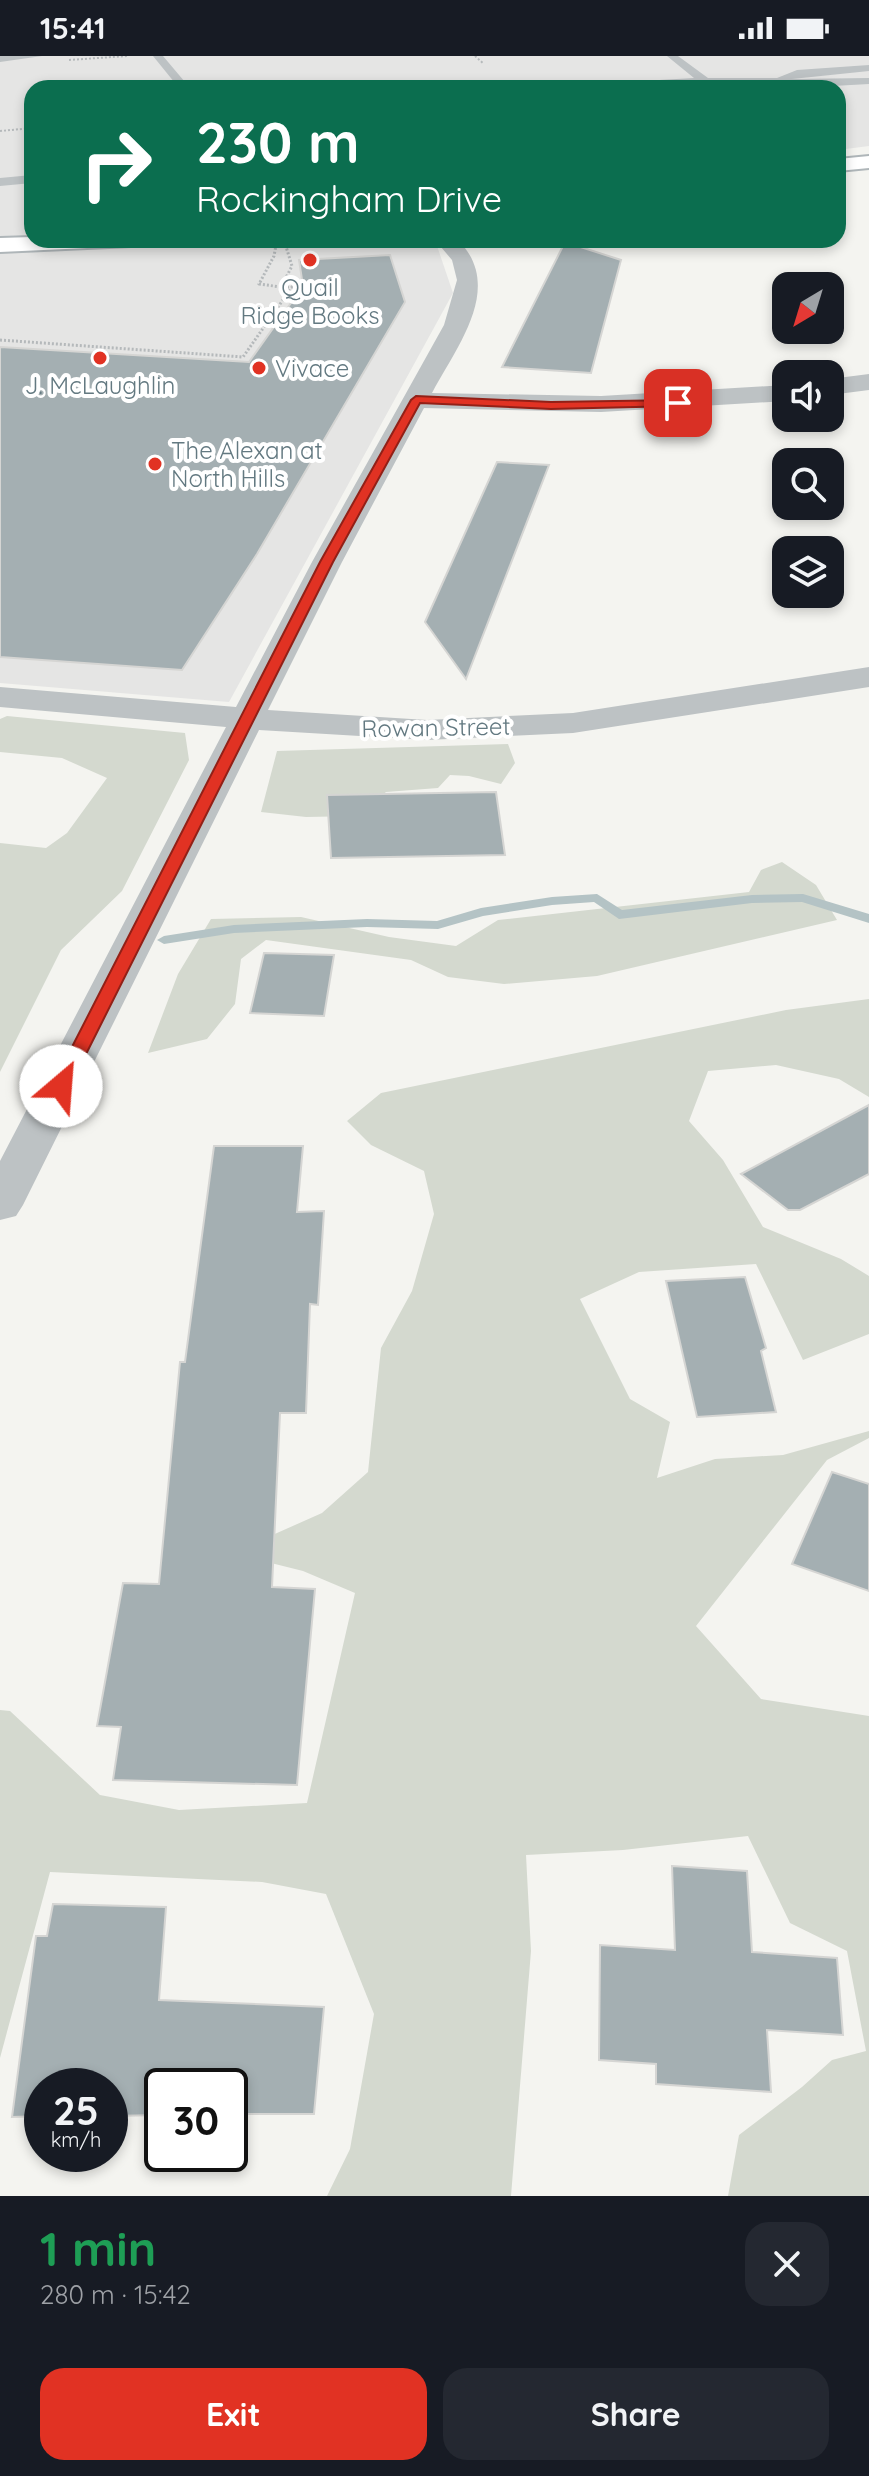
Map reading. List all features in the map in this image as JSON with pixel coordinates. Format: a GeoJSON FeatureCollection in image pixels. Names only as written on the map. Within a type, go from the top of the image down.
{"type":"FeatureCollection","features":[{"type":"Feature","properties":{"kind":"main road"},"geometry":{"type":"LineString","coordinates":[[846,164],[869,162]]}},
{"type":"Feature","properties":{"kind":"main road"},"geometry":{"type":"LineString","coordinates":[[0,245],[24,243]]}},
{"type":"Feature","properties":{"kind":"street"},"geometry":{"type":"LineString","coordinates":[[0,1205],[327,562],[456,325],[469,292],[468,267],[453,248]]}},
{"type":"Feature","properties":{"kind":"street"},"geometry":{"type":"LineString","coordinates":[[844,385],[869,382]]}},
{"type":"Feature","properties":{"kind":"street"},"geometry":{"type":"LineString","coordinates":[[416,400],[614,405],[772,394]]}},
{"type":"Feature","properties":{"kind":"street","name":"Rowan Street"},"geometry":{"type":"LineString","coordinates":[[0,697],[358,728],[427,730],[573,723],[869,677]]}},
{"type":"Feature","properties":{"kind":"lane"},"geometry":{"type":"LineString","coordinates":[[0,59],[37,56]]}},
{"type":"Feature","properties":{"kind":"lane"},"geometry":{"type":"LineString","coordinates":[[158,56],[178,80]]}},
{"type":"Feature","properties":{"kind":"lane"},"geometry":{"type":"LineString","coordinates":[[672,56],[703,80]]}},
{"type":"Feature","properties":{"kind":"lane"},"geometry":{"type":"LineString","coordinates":[[780,80],[797,73],[869,68]]}},
{"type":"Feature","properties":{"kind":"lane"},"geometry":{"type":"LineString","coordinates":[[846,82],[869,81]]}},
{"type":"Feature","properties":{"kind":"lane"},"geometry":{"type":"LineString","coordinates":[[0,182],[24,180]]}},
{"type":"Feature","properties":{"kind":"path"},"geometry":{"type":"LineString","coordinates":[[475,56],[484,64]]}},
{"type":"Feature","properties":{"kind":"path"},"geometry":{"type":"LineString","coordinates":[[0,131],[24,129]]}},
{"type":"Feature","properties":{"kind":"path"},"geometry":{"type":"LineString","coordinates":[[0,340],[243,357],[292,287],[259,284],[276,248]]}},
{"type":"Feature","properties":{"kind":"path"},"geometry":{"type":"LineString","coordinates":[[281,287],[292,266],[286,248]]}},
{"type":"Feature","properties":{"kind":"shaded area"},"geometry":{"type":"Polygon","coordinates":[[[0,56],[869,56],[869,146],[846,149],[846,80],[24,80],[24,248],[438,248],[453,293],[229,702],[0,683],[0,56]]]}},
{"type":"Feature","properties":{"kind":"shaded area"},"geometry":{"type":"Polygon","coordinates":[[[7,716],[185,733],[189,760],[122,891],[61,950],[0,1072],[0,843],[46,848],[67,833],[107,778],[62,758],[0,752],[0,719],[7,716]]]}},
{"type":"Feature","properties":{"kind":"shaded area"},"geometry":{"type":"Polygon","coordinates":[[[508,744],[515,763],[501,784],[450,775],[438,788],[386,792],[357,816],[306,817],[261,812],[277,751],[508,744]]]}},
{"type":"Feature","properties":{"kind":"shaded area"},"geometry":{"type":"Polygon","coordinates":[[[782,862],[816,885],[837,920],[597,976],[504,984],[448,977],[411,960],[266,940],[241,959],[235,1004],[207,1039],[148,1053],[178,974],[211,919],[301,917],[389,937],[456,946],[498,920],[749,892],[761,870],[782,862]]]}},
{"type":"Feature","properties":{"kind":"shaded area"},"geometry":{"type":"Polygon","coordinates":[[[869,999],[869,1097],[839,1079],[776,1065],[708,1071],[689,1121],[723,1160],[763,1227],[841,1259],[869,1276],[869,1334],[803,1360],[756,1264],[639,1272],[580,1299],[630,1399],[670,1422],[657,1478],[715,1459],[783,1455],[869,1431],[869,1438],[827,1460],[696,1626],[761,1699],[869,1716],[869,2196],[728,2196],[739,2135],[832,2060],[866,2051],[847,1951],[790,1923],[748,1836],[623,1850],[526,1855],[531,1951],[511,2196],[327,2196],[350,2149],[374,2014],[326,1894],[262,1882],[50,1872],[0,2058],[0,1710],[10,1711],[100,1795],[179,1810],[307,1803],[355,1593],[303,1571],[251,1558],[268,1537],[322,1513],[368,1472],[381,1348],[412,1291],[434,1214],[424,1171],[371,1145],[347,1121],[381,1093],[786,1010],[869,999]]]}},
{"type":"Feature","properties":{"kind":"building"},"geometry":{"type":"Polygon","coordinates":[[[562,248],[584,248],[621,260],[591,373],[502,367],[562,248]]]}},
{"type":"Feature","properties":{"kind":"building","name":"The Alexan at North Hills"},"geometry":{"type":"Polygon","coordinates":[[[390,255],[405,302],[257,554],[182,670],[0,657],[0,347],[249,362],[303,286],[299,260],[390,255]]]}},
{"type":"Feature","properties":{"kind":"building"},"geometry":{"type":"Polygon","coordinates":[[[497,462],[549,465],[466,679],[425,622],[497,462]]]}},
{"type":"Feature","properties":{"kind":"building"},"geometry":{"type":"Polygon","coordinates":[[[496,792],[505,855],[331,858],[327,795],[496,792]]]}},
{"type":"Feature","properties":{"kind":"building"},"geometry":{"type":"Polygon","coordinates":[[[264,953],[334,955],[324,1016],[250,1013],[264,953]]]}},
{"type":"Feature","properties":{"kind":"building"},"geometry":{"type":"Polygon","coordinates":[[[869,1105],[869,1174],[800,1210],[788,1210],[741,1174],[869,1105]]]}},
{"type":"Feature","properties":{"kind":"building"},"geometry":{"type":"Polygon","coordinates":[[[214,1146],[303,1146],[297,1212],[324,1211],[318,1305],[310,1304],[306,1413],[280,1413],[272,1587],[315,1589],[297,1785],[113,1780],[121,1727],[97,1726],[123,1583],[159,1584],[180,1362],[185,1362],[214,1146]]]}},
{"type":"Feature","properties":{"kind":"building"},"geometry":{"type":"Polygon","coordinates":[[[745,1277],[766,1348],[761,1351],[776,1412],[697,1417],[666,1281],[745,1277]]]}},
{"type":"Feature","properties":{"kind":"building"},"geometry":{"type":"Polygon","coordinates":[[[832,1472],[869,1484],[869,1591],[792,1564],[832,1472]]]}},
{"type":"Feature","properties":{"kind":"building"},"geometry":{"type":"Polygon","coordinates":[[[672,1866],[747,1871],[752,1952],[837,1958],[843,2035],[767,2030],[771,2092],[656,2084],[656,2064],[599,2060],[600,1945],[675,1950],[672,1866]]]}},
{"type":"Feature","properties":{"kind":"building"},"geometry":{"type":"Polygon","coordinates":[[[53,1904],[166,1907],[159,2000],[324,2007],[314,2114],[248,2114],[248,2068],[144,2068],[144,2115],[128,2116],[128,2068],[24,2068],[24,2117],[12,2117],[36,1936],[47,1936],[53,1904]]]}},
{"type":"Feature","properties":{"kind":"waterway"},"geometry":{"type":"LineString","coordinates":[[164,940],[234,929],[367,923],[438,925],[481,912],[552,901],[597,898],[619,915],[752,899],[803,898],[869,919]]}},
{"type":"Feature","properties":{"kind":"place","name":"Quail Ridge Books"},"geometry":{"type":"Point","coordinates":[310,260]}},
{"type":"Feature","properties":{"kind":"place","name":"J. McLaughlin"},"geometry":{"type":"Point","coordinates":[100,358]}},
{"type":"Feature","properties":{"kind":"place","name":"Vivace"},"geometry":{"type":"Point","coordinates":[259,368]}},
{"type":"Feature","properties":{"kind":"place","name":"The Alexan at North Hills"},"geometry":{"type":"Point","coordinates":[155,464]}},
{"type":"Feature","properties":{"kind":"route"},"geometry":{"type":"LineString","coordinates":[[61,1086],[173,860],[239,739],[327,562],[416,400],[551,406],[678,403]]}}]}
